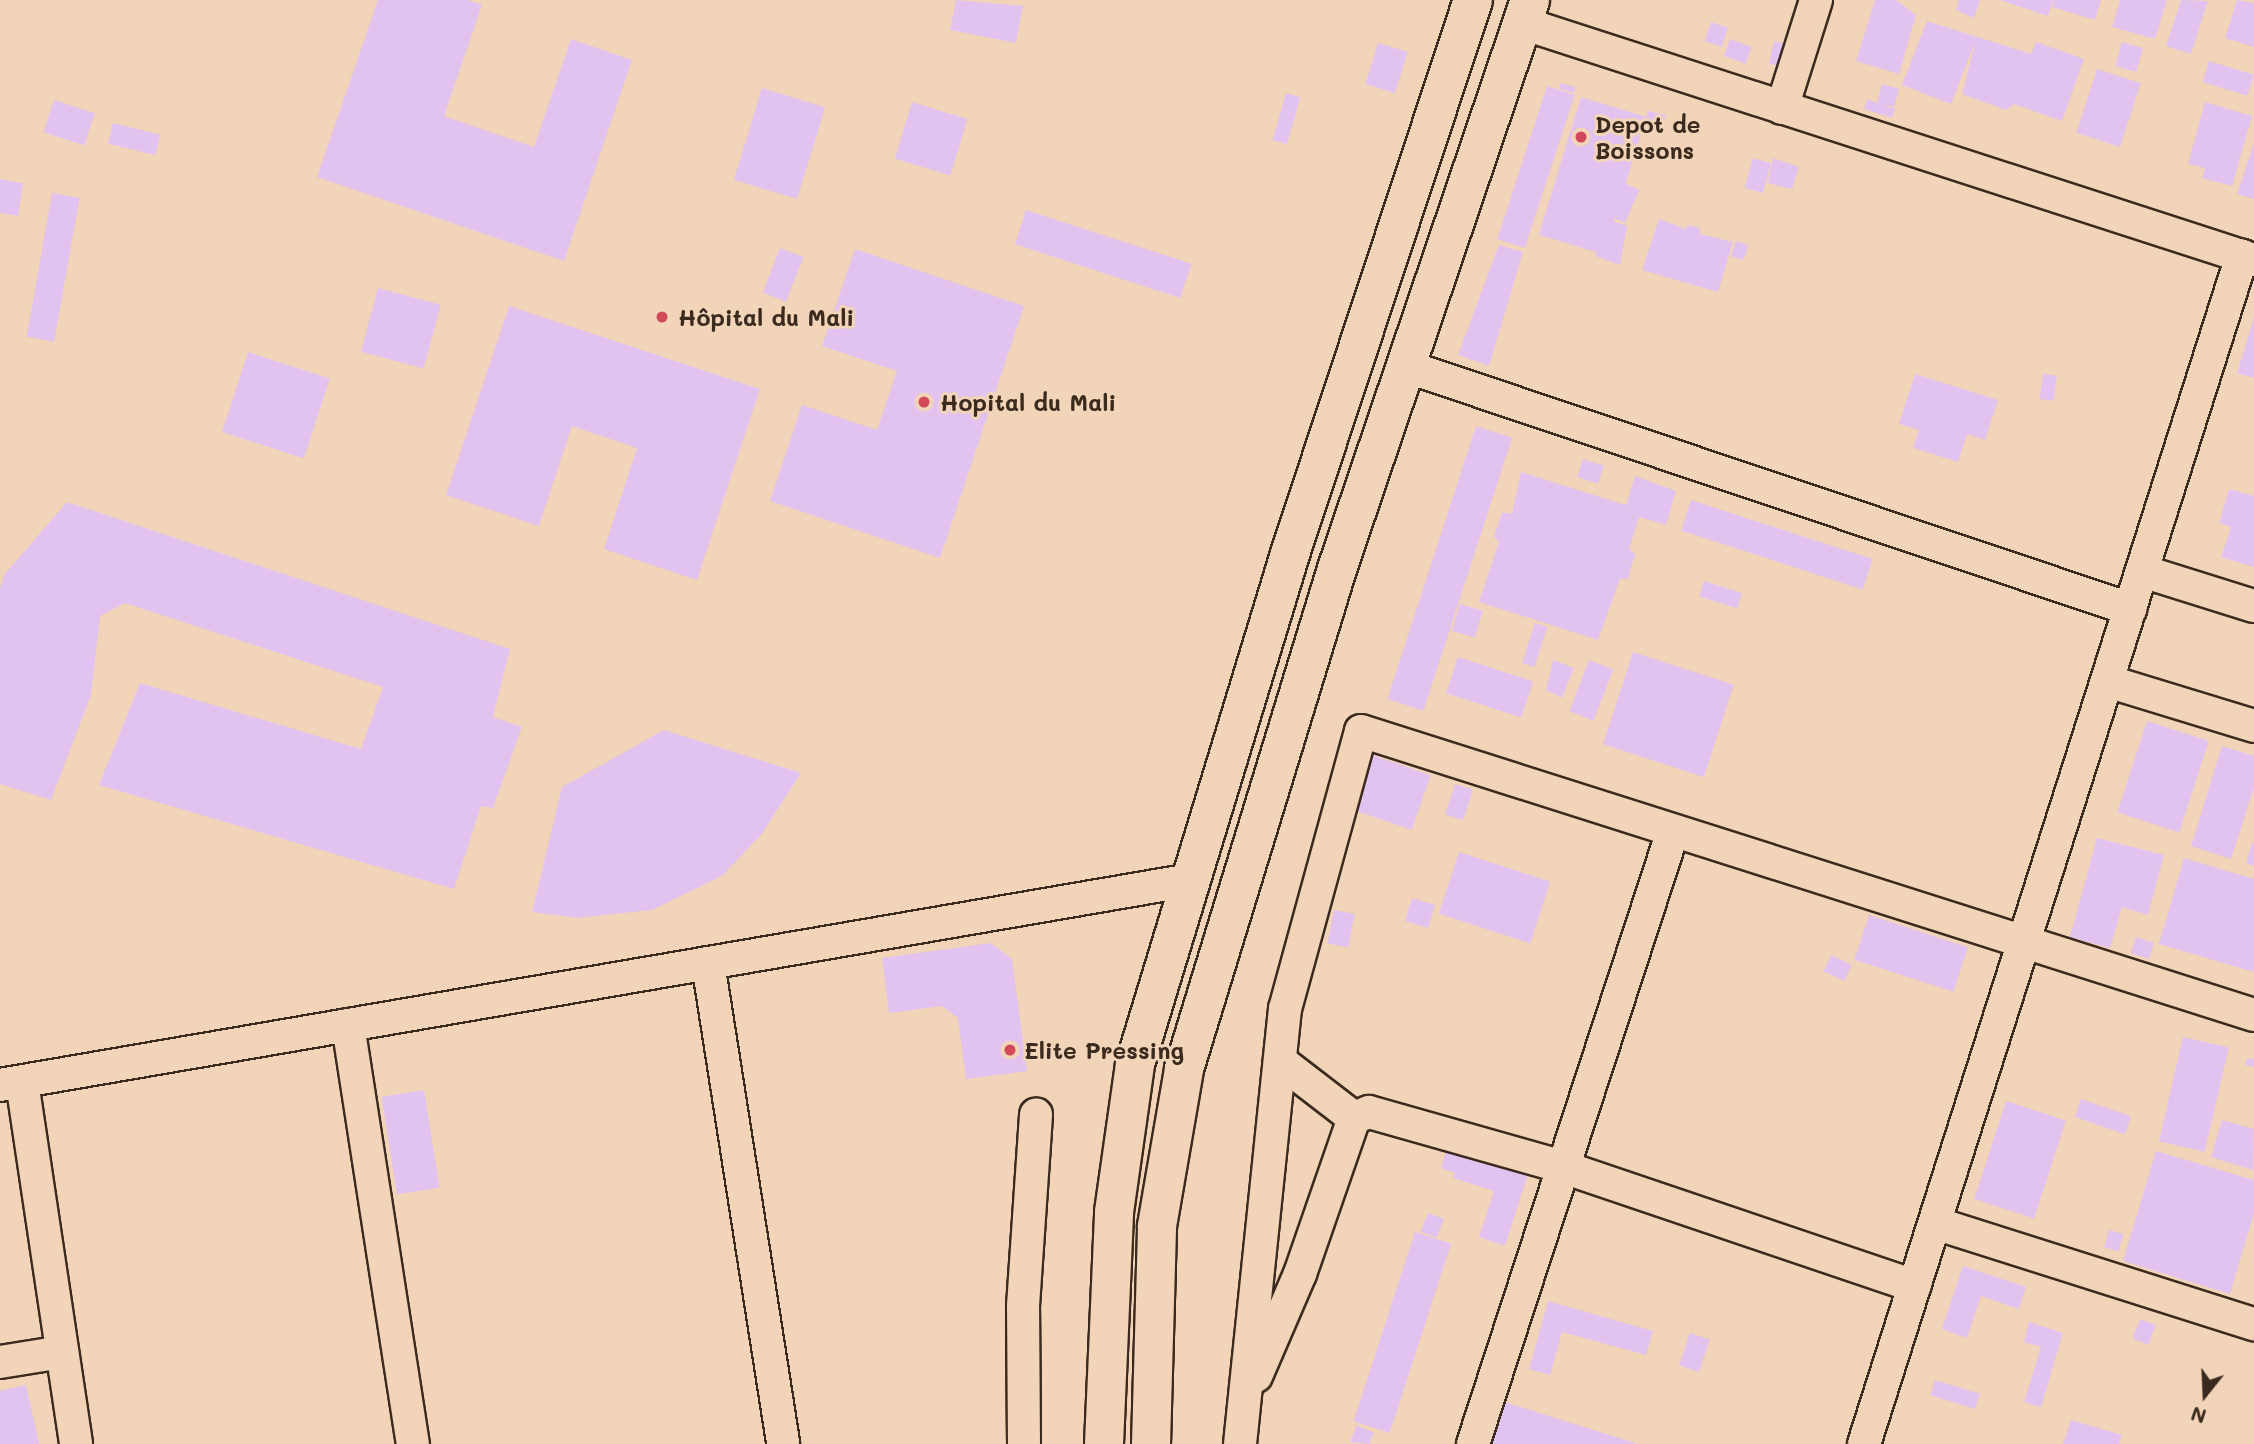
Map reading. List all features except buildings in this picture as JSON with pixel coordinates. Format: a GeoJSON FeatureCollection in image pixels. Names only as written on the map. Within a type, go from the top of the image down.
{"type":"FeatureCollection","features":[{"type":"Feature","properties":{"kind":"street"},"geometry":{"type":"LineString","coordinates":[[1782,108],[1816,0]]}},
{"type":"Feature","properties":{"kind":"street"},"geometry":{"type":"LineString","coordinates":[[1104,1444],[1114,1212],[1135,1065],[1290,554],[1465,2],[1526,11],[1782,108],[2248,258],[2142,571],[1864,1444]]}},
{"type":"Feature","properties":{"kind":"street"},"geometry":{"type":"LineString","coordinates":[[1151,1444],[1157,1226],[1184,1069],[1337,569],[1526,11]]}},
{"type":"Feature","properties":{"kind":"street"},"geometry":{"type":"LineString","coordinates":[[1405,366],[2130,609]]}},
{"type":"Feature","properties":{"kind":"street"},"geometry":{"type":"LineString","coordinates":[[2142,571],[2254,606]]}},
{"type":"Feature","properties":{"kind":"street"},"geometry":{"type":"LineString","coordinates":[[2107,681],[2254,726]]}},
{"type":"Feature","properties":{"kind":"street"},"geometry":{"type":"LineString","coordinates":[[1240,1444],[1285,1009],[1361,731],[2254,1015]]}},
{"type":"Feature","properties":{"kind":"street"},"geometry":{"type":"LineString","coordinates":[[1472,1444],[1673,831]]}},
{"type":"Feature","properties":{"kind":"street"},"geometry":{"type":"LineString","coordinates":[[76,1444],[62,1352],[11,1084],[1190,880]]}},
{"type":"Feature","properties":{"kind":"street"},"geometry":{"type":"LineString","coordinates":[[708,963],[783,1444]]}},
{"type":"Feature","properties":{"kind":"street"},"geometry":{"type":"LineString","coordinates":[[348,1025],[413,1444]]}},
{"type":"Feature","properties":{"kind":"street"},"geometry":{"type":"LineString","coordinates":[[1280,1061],[1354,1118]]}},
{"type":"Feature","properties":{"kind":"street"},"geometry":{"type":"LineString","coordinates":[[1243,1406],[1300,1274],[1354,1118],[1369,1112],[1563,1167],[1914,1286]]}},
{"type":"Feature","properties":{"kind":"street"},"geometry":{"type":"LineString","coordinates":[[1024,1444],[1023,1306],[1036,1114]]}},
{"type":"Feature","properties":{"kind":"street"},"geometry":{"type":"LineString","coordinates":[[1935,1223],[2254,1324]]}},
{"type":"Feature","properties":{"kind":"street"},"geometry":{"type":"LineString","coordinates":[[0,1362],[62,1352]]}},
{"type":"Feature","properties":{"kind":"place","name":"Depot de Boissons"},"geometry":{"type":"Point","coordinates":[1581,137]}},
{"type":"Feature","properties":{"kind":"place","name":"Hôpital du Mali"},"geometry":{"type":"Point","coordinates":[662,317]}},
{"type":"Feature","properties":{"kind":"place","name":"Hopital du Mali"},"geometry":{"type":"Point","coordinates":[924,402]}},
{"type":"Feature","properties":{"kind":"place","name":"Elite Pressing"},"geometry":{"type":"Point","coordinates":[1010,1050]}}]}
